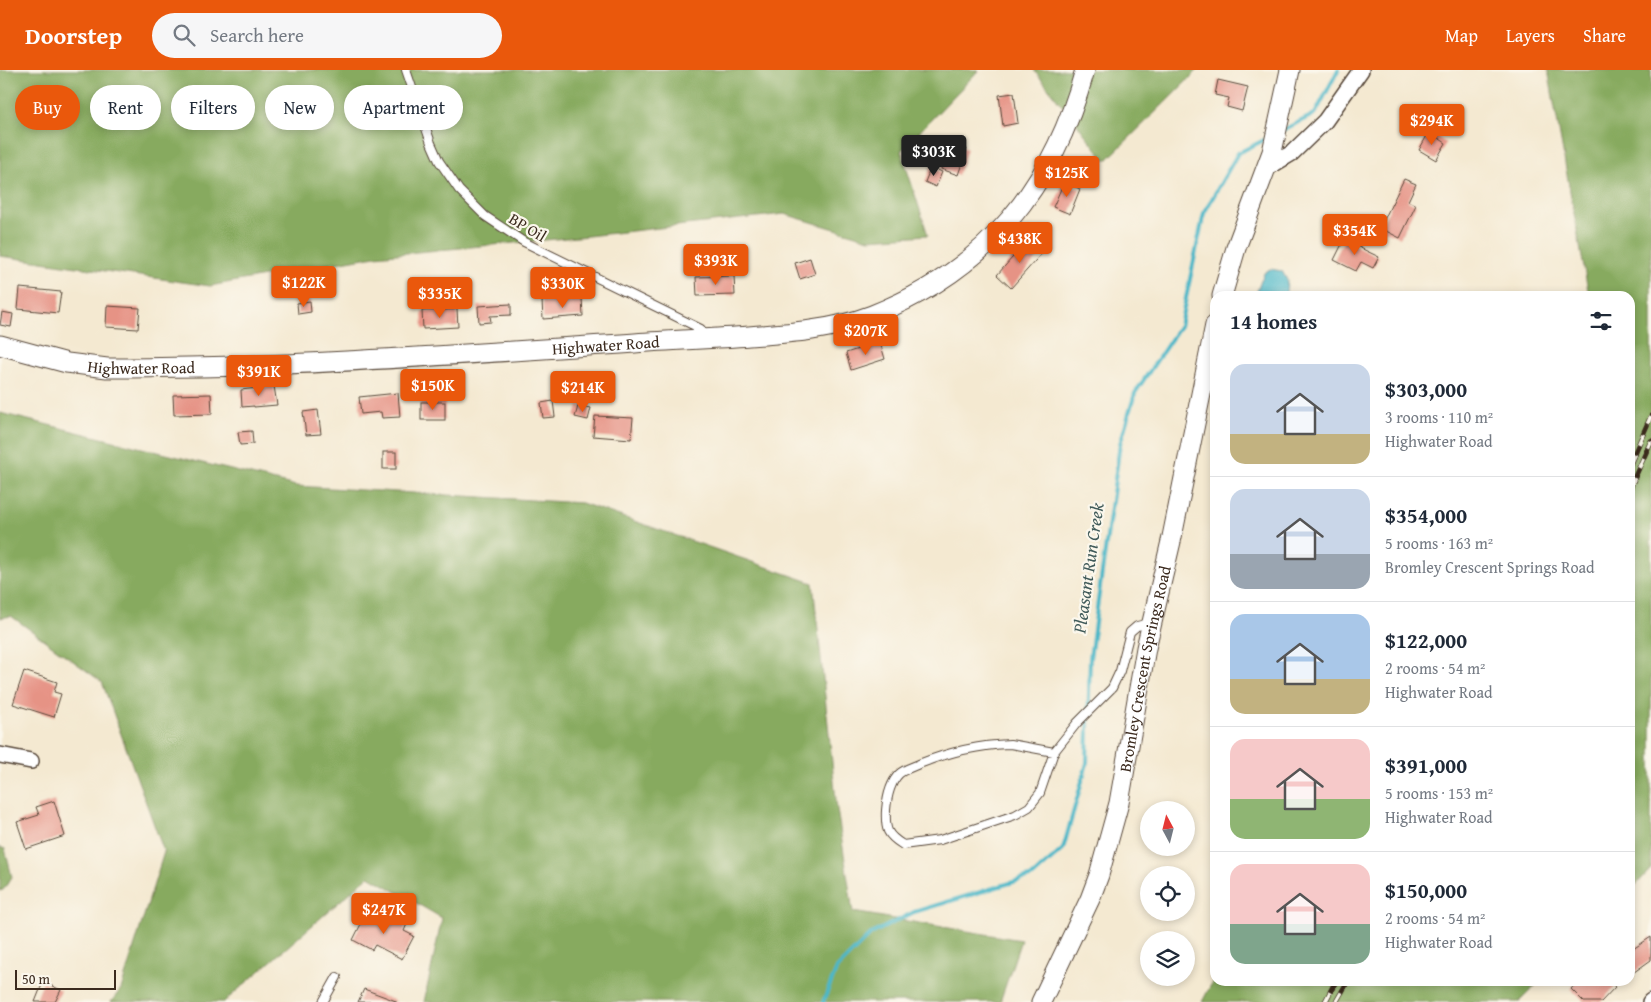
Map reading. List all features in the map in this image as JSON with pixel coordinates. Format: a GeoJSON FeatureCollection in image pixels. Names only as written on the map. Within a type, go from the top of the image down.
{"type":"FeatureCollection","features":[{"type":"Feature","properties":{"kind":"street","name":"Highwater Road"},"geometry":{"type":"LineString","coordinates":[[0,345],[66,363],[107,368],[264,365],[792,333],[847,324],[902,301],[934,283],[975,256],[1004,227],[1035,187],[1061,139],[1080,91],[1085,70]]}},
{"type":"Feature","properties":{"kind":"street"},"geometry":{"type":"LineString","coordinates":[[1223,291],[1236,248],[1269,160],[1290,70]]}},
{"type":"Feature","properties":{"kind":"street"},"geometry":{"type":"LineString","coordinates":[[1269,160],[1292,153],[1325,121],[1361,70]]}},
{"type":"Feature","properties":{"kind":"street","name":"Bromley Crescent Springs Road"},"geometry":{"type":"LineString","coordinates":[[1041,1002],[1090,899],[1099,875],[1119,803],[1146,648],[1172,537],[1210,350]]}},
{"type":"Feature","properties":{"kind":"street"},"geometry":{"type":"LineString","coordinates":[[0,755],[31,761]]}},
{"type":"Feature","properties":{"kind":"lane","name":"BP Oil"},"geometry":{"type":"LineString","coordinates":[[406,70],[439,161],[459,190],[485,216],[524,242],[701,329],[703,339]]}},
{"type":"Feature","properties":{"kind":"lane"},"geometry":{"type":"LineString","coordinates":[[1054,752],[1010,744],[990,745],[965,749],[908,768],[899,774],[892,783],[887,801],[886,827],[891,837],[903,845],[940,840],[1016,815],[1029,807],[1040,793],[1054,752],[1077,723],[1112,688],[1117,678],[1130,632],[1137,626],[1152,622]]}},
{"type":"Feature","properties":{"kind":"lane"},"geometry":{"type":"LineString","coordinates":[[323,1002],[337,977]]}},
{"type":"Feature","properties":{"kind":"green space"},"geometry":{"type":"Polygon","coordinates":[[[0,70],[979,70],[901,151],[928,235],[869,239],[784,214],[588,236],[375,256],[210,286],[0,256],[0,70]]]}},
{"type":"Feature","properties":{"kind":"green space"},"geometry":{"type":"Polygon","coordinates":[[[1034,70],[1198,70],[1106,161],[1034,70]]]}},
{"type":"Feature","properties":{"kind":"green space"},"geometry":{"type":"Polygon","coordinates":[[[1548,70],[1651,70],[1651,869],[1635,886],[1635,291],[1588,291],[1548,70]]]}},
{"type":"Feature","properties":{"kind":"green space"},"geometry":{"type":"Polygon","coordinates":[[[0,413],[296,486],[582,503],[813,583],[837,809],[853,912],[1021,940],[1000,1002],[424,1002],[442,918],[369,876],[224,1002],[111,1002],[121,989],[164,852],[102,682],[11,616],[0,618],[0,413]]]}},
{"type":"Feature","properties":{"kind":"green space"},"geometry":{"type":"Polygon","coordinates":[[[0,847],[5,849],[12,877],[3,890],[0,891],[0,847]]]}},
{"type":"Feature","properties":{"kind":"green space"},"geometry":{"type":"Polygon","coordinates":[[[1210,986],[1535,986],[1519,1002],[1202,1002],[1210,986]]]}},
{"type":"Feature","properties":{"kind":"water"},"geometry":{"type":"Polygon","coordinates":[[[1270,269],[1282,271],[1287,280],[1286,291],[1257,291],[1264,273],[1270,269]]]}},
{"type":"Feature","properties":{"kind":"building"},"geometry":{"type":"Polygon","coordinates":[[[1218,80],[1248,87],[1242,111],[1227,107],[1229,98],[1215,95],[1218,80]]]}},
{"type":"Feature","properties":{"kind":"building"},"geometry":{"type":"Polygon","coordinates":[[[1014,93],[1018,123],[1003,126],[999,95],[1014,93]]]}},
{"type":"Feature","properties":{"kind":"building"},"geometry":{"type":"Polygon","coordinates":[[[1429,132],[1446,143],[1436,160],[1419,150],[1429,132]]]}},
{"type":"Feature","properties":{"kind":"building"},"geometry":{"type":"Polygon","coordinates":[[[950,143],[967,149],[958,175],[941,169],[950,143]]]}},
{"type":"Feature","properties":{"kind":"building"},"geometry":{"type":"Polygon","coordinates":[[[931,167],[942,172],[936,187],[925,182],[931,167]]]}},
{"type":"Feature","properties":{"kind":"building"},"geometry":{"type":"Polygon","coordinates":[[[1404,179],[1416,184],[1408,201],[1416,205],[1400,238],[1380,228],[1404,179]]]}},
{"type":"Feature","properties":{"kind":"building"},"geometry":{"type":"Polygon","coordinates":[[[1064,182],[1080,189],[1070,214],[1053,207],[1064,182]]]}},
{"type":"Feature","properties":{"kind":"building"},"geometry":{"type":"Polygon","coordinates":[[[1028,240],[1043,252],[1011,288],[997,275],[1028,240]]]}},
{"type":"Feature","properties":{"kind":"building"},"geometry":{"type":"Polygon","coordinates":[[[1344,240],[1379,257],[1373,268],[1361,262],[1356,271],[1334,260],[1344,240]]]}},
{"type":"Feature","properties":{"kind":"building"},"geometry":{"type":"Polygon","coordinates":[[[810,258],[815,274],[800,279],[795,263],[810,258]]]}},
{"type":"Feature","properties":{"kind":"building"},"geometry":{"type":"Polygon","coordinates":[[[734,276],[735,295],[697,296],[696,277],[734,276]]]}},
{"type":"Feature","properties":{"kind":"building"},"geometry":{"type":"Polygon","coordinates":[[[20,288],[61,292],[58,313],[18,309],[20,288]]]}},
{"type":"Feature","properties":{"kind":"building"},"geometry":{"type":"Polygon","coordinates":[[[582,298],[583,316],[543,319],[542,301],[582,298]]]}},
{"type":"Feature","properties":{"kind":"building"},"geometry":{"type":"Polygon","coordinates":[[[310,301],[311,312],[298,314],[297,303],[310,301]]]}},
{"type":"Feature","properties":{"kind":"building"},"geometry":{"type":"Polygon","coordinates":[[[511,304],[511,315],[490,316],[491,322],[479,323],[478,306],[511,304]]]}},
{"type":"Feature","properties":{"kind":"building"},"geometry":{"type":"Polygon","coordinates":[[[107,306],[140,308],[138,329],[106,327],[107,306]]]}},
{"type":"Feature","properties":{"kind":"building"},"geometry":{"type":"Polygon","coordinates":[[[457,309],[458,327],[423,329],[422,311],[457,309]]]}},
{"type":"Feature","properties":{"kind":"building"},"geometry":{"type":"Polygon","coordinates":[[[2,312],[13,314],[11,327],[0,325],[2,312]]]}},
{"type":"Feature","properties":{"kind":"building"},"geometry":{"type":"Polygon","coordinates":[[[880,342],[885,359],[851,370],[846,353],[880,342]]]}},
{"type":"Feature","properties":{"kind":"building"},"geometry":{"type":"Polygon","coordinates":[[[274,386],[277,405],[242,407],[241,390],[274,386]]]}},
{"type":"Feature","properties":{"kind":"building"},"geometry":{"type":"Polygon","coordinates":[[[398,393],[400,417],[382,418],[381,412],[361,414],[359,397],[398,393]]]}},
{"type":"Feature","properties":{"kind":"building"},"geometry":{"type":"Polygon","coordinates":[[[211,394],[212,414],[174,415],[173,395],[211,394]]]}},
{"type":"Feature","properties":{"kind":"building"},"geometry":{"type":"Polygon","coordinates":[[[553,401],[555,417],[543,418],[541,403],[553,401]]]}},
{"type":"Feature","properties":{"kind":"building"},"geometry":{"type":"Polygon","coordinates":[[[421,402],[445,402],[445,420],[421,420],[421,402]]]}},
{"type":"Feature","properties":{"kind":"building"},"geometry":{"type":"Polygon","coordinates":[[[578,406],[591,408],[588,420],[575,417],[578,406]]]}},
{"type":"Feature","properties":{"kind":"building"},"geometry":{"type":"Polygon","coordinates":[[[318,410],[321,434],[306,435],[303,412],[318,410]]]}},
{"type":"Feature","properties":{"kind":"building"},"geometry":{"type":"Polygon","coordinates":[[[595,416],[633,418],[631,439],[593,436],[595,416]]]}},
{"type":"Feature","properties":{"kind":"building"},"geometry":{"type":"Polygon","coordinates":[[[252,431],[253,444],[240,445],[238,432],[252,431]]]}},
{"type":"Feature","properties":{"kind":"building"},"geometry":{"type":"Polygon","coordinates":[[[383,452],[396,452],[396,469],[383,469],[383,452]]]}},
{"type":"Feature","properties":{"kind":"building"},"geometry":{"type":"Polygon","coordinates":[[[24,671],[57,682],[54,692],[61,694],[54,717],[13,704],[24,671]]]}},
{"type":"Feature","properties":{"kind":"building"},"geometry":{"type":"Polygon","coordinates":[[[54,801],[65,836],[26,849],[17,822],[39,815],[36,807],[54,801]]]}},
{"type":"Feature","properties":{"kind":"building"},"geometry":{"type":"Polygon","coordinates":[[[367,912],[391,925],[395,917],[407,924],[404,931],[414,936],[402,959],[375,945],[372,950],[353,940],[367,912]]]}},
{"type":"Feature","properties":{"kind":"building"},"geometry":{"type":"Polygon","coordinates":[[[1651,937],[1651,960],[1635,971],[1635,948],[1651,937]]]}},
{"type":"Feature","properties":{"kind":"building"},"geometry":{"type":"Polygon","coordinates":[[[43,982],[61,990],[55,1002],[35,1002],[43,982]]]}},
{"type":"Feature","properties":{"kind":"building"},"geometry":{"type":"Polygon","coordinates":[[[1574,986],[1615,987],[1601,1002],[1584,1002],[1571,989],[1574,986]]]}},
{"type":"Feature","properties":{"kind":"building"},"geometry":{"type":"Polygon","coordinates":[[[364,989],[396,1001],[396,1002],[358,1002],[364,989]]]}},
{"type":"Feature","properties":{"kind":"waterway","name":"Pleasant Run Creek"},"geometry":{"type":"LineString","coordinates":[[1283,130],[1315,114],[1338,70]]}},
{"type":"Feature","properties":{"kind":"waterway","name":"Pleasant Run Creek"},"geometry":{"type":"LineString","coordinates":[[823,1002],[837,968],[871,934],[914,912],[1033,876],[1063,849],[1087,763],[1090,658],[1120,444],[1135,393],[1180,326],[1204,213],[1238,153],[1270,137]]}},
{"type":"Feature","properties":{"kind":"railway"},"geometry":{"type":"LineString","coordinates":[[1635,453],[1651,416]]}},
{"type":"Feature","properties":{"kind":"railway"},"geometry":{"type":"LineString","coordinates":[[1635,477],[1651,441]]}},
{"type":"Feature","properties":{"kind":"railway"},"geometry":{"type":"LineString","coordinates":[[1325,1002],[1333,986]]}},
{"type":"Feature","properties":{"kind":"railway"},"geometry":{"type":"LineString","coordinates":[[1336,1002],[1345,986]]}}]}
